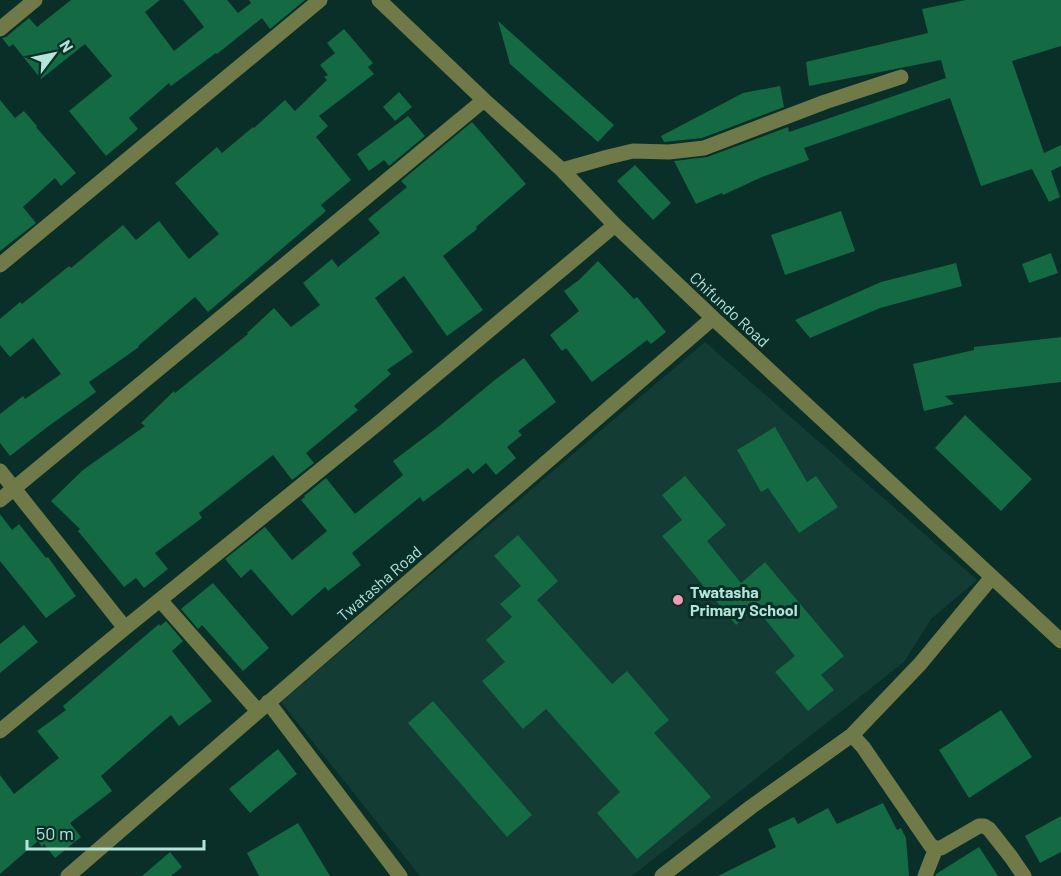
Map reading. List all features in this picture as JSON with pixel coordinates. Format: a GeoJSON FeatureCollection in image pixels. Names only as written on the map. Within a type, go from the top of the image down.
{"type":"FeatureCollection","features":[{"type":"Feature","properties":{"kind":"street"},"geometry":{"type":"LineString","coordinates":[[0,28],[35,0]]}},
{"type":"Feature","properties":{"kind":"street"},"geometry":{"type":"LineString","coordinates":[[0,266],[320,0]]}},
{"type":"Feature","properties":{"kind":"street","name":"Chifundo Road"},"geometry":{"type":"LineString","coordinates":[[379,0],[484,100],[562,170],[615,225],[713,318],[1061,641]]}},
{"type":"Feature","properties":{"kind":"street"},"geometry":{"type":"LineString","coordinates":[[562,170],[633,152],[669,152],[704,148],[825,102],[901,77]]}},
{"type":"Feature","properties":{"kind":"street"},"geometry":{"type":"LineString","coordinates":[[0,500],[484,100]]}},
{"type":"Feature","properties":{"kind":"street"},"geometry":{"type":"LineString","coordinates":[[0,731],[376,425],[615,225]]}},
{"type":"Feature","properties":{"kind":"street","name":"Twatasha Road"},"geometry":{"type":"LineString","coordinates":[[68,876],[713,318]]}},
{"type":"Feature","properties":{"kind":"street"},"geometry":{"type":"LineString","coordinates":[[0,471],[125,628]]}},
{"type":"Feature","properties":{"kind":"street"},"geometry":{"type":"LineString","coordinates":[[662,876],[751,807],[852,735],[920,663],[992,577]]}},
{"type":"Feature","properties":{"kind":"street"},"geometry":{"type":"LineString","coordinates":[[160,600],[263,707],[400,876]]}},
{"type":"Feature","properties":{"kind":"street"},"geometry":{"type":"LineString","coordinates":[[852,735],[863,747],[931,846],[941,848],[979,826],[984,826],[989,829],[1024,876]]}},
{"type":"Feature","properties":{"kind":"street"},"geometry":{"type":"LineString","coordinates":[[925,876],[936,848]]}},
{"type":"Feature","properties":{"kind":"shaded area","name":"Twatasha Primary School"},"geometry":{"type":"Polygon","coordinates":[[[705,342],[977,580],[931,619],[904,662],[632,876],[420,876],[281,702],[705,342]]]}},
{"type":"Feature","properties":{"kind":"building"},"geometry":{"type":"Polygon","coordinates":[[[71,0],[160,0],[145,12],[174,51],[204,27],[183,0],[227,0],[238,13],[251,3],[249,0],[305,0],[270,29],[262,18],[217,54],[171,86],[169,83],[129,118],[138,129],[106,156],[69,111],[112,76],[85,44],[41,79],[13,44],[9,47],[2,38],[29,18],[37,27],[71,0]]]}},
{"type":"Feature","properties":{"kind":"building"},"geometry":{"type":"Polygon","coordinates":[[[966,0],[1061,0],[1061,46],[1012,61],[1044,153],[1061,145],[1061,166],[1051,171],[1060,197],[1049,202],[1032,169],[981,186],[950,98],[804,148],[809,160],[696,204],[674,161],[707,157],[788,127],[789,132],[946,78],[941,60],[809,86],[806,62],[928,33],[922,9],[966,0]]]}},
{"type":"Feature","properties":{"kind":"building"},"geometry":{"type":"Polygon","coordinates":[[[498,21],[614,125],[598,142],[510,64],[498,21]]]}},
{"type":"Feature","properties":{"kind":"building"},"geometry":{"type":"Polygon","coordinates":[[[344,29],[373,63],[368,67],[374,74],[319,116],[328,126],[316,137],[351,180],[321,205],[326,211],[208,312],[195,297],[139,347],[89,382],[96,392],[10,456],[0,443],[0,414],[23,396],[25,399],[61,374],[33,338],[10,357],[0,345],[0,319],[69,266],[71,268],[123,225],[136,240],[159,221],[189,259],[219,234],[175,183],[217,147],[222,153],[285,100],[295,111],[327,80],[324,77],[328,75],[320,65],[335,53],[327,43],[344,29]]]}},
{"type":"Feature","properties":{"kind":"building"},"geometry":{"type":"Polygon","coordinates":[[[780,86],[784,107],[702,138],[664,142],[661,136],[743,93],[780,86]]]}},
{"type":"Feature","properties":{"kind":"building"},"geometry":{"type":"Polygon","coordinates":[[[399,92],[412,107],[395,121],[383,107],[399,92]]]}},
{"type":"Feature","properties":{"kind":"building"},"geometry":{"type":"Polygon","coordinates":[[[0,100],[15,118],[24,111],[76,173],[61,186],[55,178],[23,207],[36,223],[0,251],[0,100]]]}},
{"type":"Feature","properties":{"kind":"building"},"geometry":{"type":"Polygon","coordinates":[[[408,116],[425,136],[389,166],[384,160],[369,171],[357,154],[408,116]]]}},
{"type":"Feature","properties":{"kind":"building"},"geometry":{"type":"Polygon","coordinates":[[[472,122],[526,184],[476,227],[477,229],[443,256],[483,310],[447,336],[404,276],[375,298],[413,352],[387,370],[391,374],[354,406],[358,410],[306,453],[314,463],[292,480],[273,455],[199,513],[202,518],[155,553],[168,569],[144,588],[136,578],[124,587],[78,531],[80,529],[51,501],[83,470],[145,426],[141,423],[174,391],[175,393],[248,334],[274,308],[291,327],[320,305],[303,283],[332,259],[338,267],[380,233],[368,219],[407,187],[401,181],[472,122]]]}},
{"type":"Feature","properties":{"kind":"building"},"geometry":{"type":"Polygon","coordinates":[[[635,165],[671,203],[653,220],[617,181],[635,165]]]}},
{"type":"Feature","properties":{"kind":"building"},"geometry":{"type":"Polygon","coordinates":[[[841,211],[855,251],[785,275],[771,235],[841,211]]]}},
{"type":"Feature","properties":{"kind":"building"},"geometry":{"type":"Polygon","coordinates":[[[1051,253],[1058,273],[1029,283],[1022,264],[1051,253]]]}},
{"type":"Feature","properties":{"kind":"building"},"geometry":{"type":"Polygon","coordinates":[[[598,261],[634,299],[637,297],[666,332],[651,344],[647,340],[592,382],[566,348],[562,351],[550,335],[579,311],[564,291],[598,261]]]}},
{"type":"Feature","properties":{"kind":"building"},"geometry":{"type":"Polygon","coordinates":[[[956,263],[962,286],[880,308],[810,338],[795,320],[881,282],[956,263]]]}},
{"type":"Feature","properties":{"kind":"building"},"geometry":{"type":"Polygon","coordinates":[[[1061,337],[1061,382],[945,396],[954,404],[924,411],[913,364],[974,350],[974,347],[1061,337]]]}},
{"type":"Feature","properties":{"kind":"building"},"geometry":{"type":"Polygon","coordinates":[[[524,358],[556,402],[518,431],[522,435],[507,447],[516,458],[496,475],[486,463],[473,474],[468,468],[423,502],[420,497],[352,553],[361,565],[328,591],[325,587],[292,616],[251,569],[241,578],[225,559],[265,527],[292,560],[327,531],[301,500],[304,496],[326,478],[355,514],[403,475],[393,461],[524,358]]]}},
{"type":"Feature","properties":{"kind":"building"},"geometry":{"type":"Polygon","coordinates":[[[965,415],[1032,479],[1001,511],[935,448],[965,415]]]}},
{"type":"Feature","properties":{"kind":"building"},"geometry":{"type":"Polygon","coordinates":[[[775,427],[807,482],[816,476],[838,507],[799,533],[768,488],[761,492],[737,450],[775,427]]]}},
{"type":"Feature","properties":{"kind":"building"},"geometry":{"type":"Polygon","coordinates":[[[685,476],[726,525],[707,541],[741,583],[765,562],[844,656],[821,675],[834,690],[808,711],[775,672],[795,656],[756,608],[736,625],[662,536],[682,520],[662,495],[685,476]]]}},
{"type":"Feature","properties":{"kind":"building"},"geometry":{"type":"Polygon","coordinates":[[[0,514],[12,530],[19,524],[46,558],[48,557],[76,596],[46,618],[0,561],[0,514]]]}},
{"type":"Feature","properties":{"kind":"building"},"geometry":{"type":"Polygon","coordinates":[[[518,535],[558,581],[537,600],[612,684],[627,671],[669,720],[654,733],[711,797],[637,859],[597,813],[620,792],[546,709],[523,729],[482,681],[505,662],[486,640],[512,617],[500,604],[521,586],[494,556],[518,535]]]}},
{"type":"Feature","properties":{"kind":"building"},"geometry":{"type":"Polygon","coordinates":[[[213,583],[269,648],[243,671],[202,625],[198,629],[181,609],[213,583]]]}},
{"type":"Feature","properties":{"kind":"building"},"geometry":{"type":"Polygon","coordinates":[[[166,621],[183,641],[172,651],[212,701],[179,726],[171,715],[101,776],[112,791],[70,823],[81,837],[55,858],[44,844],[42,847],[38,841],[0,874],[0,775],[14,794],[59,758],[37,731],[66,710],[63,706],[159,624],[160,626],[166,621]]]}},
{"type":"Feature","properties":{"kind":"building"},"geometry":{"type":"Polygon","coordinates":[[[24,625],[38,642],[0,673],[0,644],[24,625]]]}},
{"type":"Feature","properties":{"kind":"building"},"geometry":{"type":"Polygon","coordinates":[[[433,701],[532,815],[507,837],[408,723],[433,701]]]}},
{"type":"Feature","properties":{"kind":"building"},"geometry":{"type":"Polygon","coordinates":[[[1001,710],[1032,757],[969,798],[939,750],[1001,710]]]}},
{"type":"Feature","properties":{"kind":"building"},"geometry":{"type":"Polygon","coordinates":[[[278,749],[297,774],[250,813],[229,789],[278,749]]]}},
{"type":"Feature","properties":{"kind":"building"},"geometry":{"type":"Polygon","coordinates":[[[883,803],[897,830],[901,828],[906,838],[909,876],[718,876],[776,847],[768,829],[794,817],[798,824],[828,808],[837,824],[883,803]]]}},
{"type":"Feature","properties":{"kind":"building"},"geometry":{"type":"Polygon","coordinates":[[[1061,816],[1061,852],[1040,863],[1025,836],[1061,816]]]}},
{"type":"Feature","properties":{"kind":"building"},"geometry":{"type":"Polygon","coordinates":[[[298,823],[330,876],[259,876],[247,853],[298,823]]]}},
{"type":"Feature","properties":{"kind":"building"},"geometry":{"type":"Polygon","coordinates":[[[979,847],[998,876],[935,876],[936,874],[979,847]]]}},
{"type":"Feature","properties":{"kind":"building"},"geometry":{"type":"Polygon","coordinates":[[[170,852],[182,867],[171,876],[142,876],[170,852]]]}},
{"type":"Feature","properties":{"kind":"place","name":"Twatasha Primary School"},"geometry":{"type":"Point","coordinates":[678,600]}}]}
